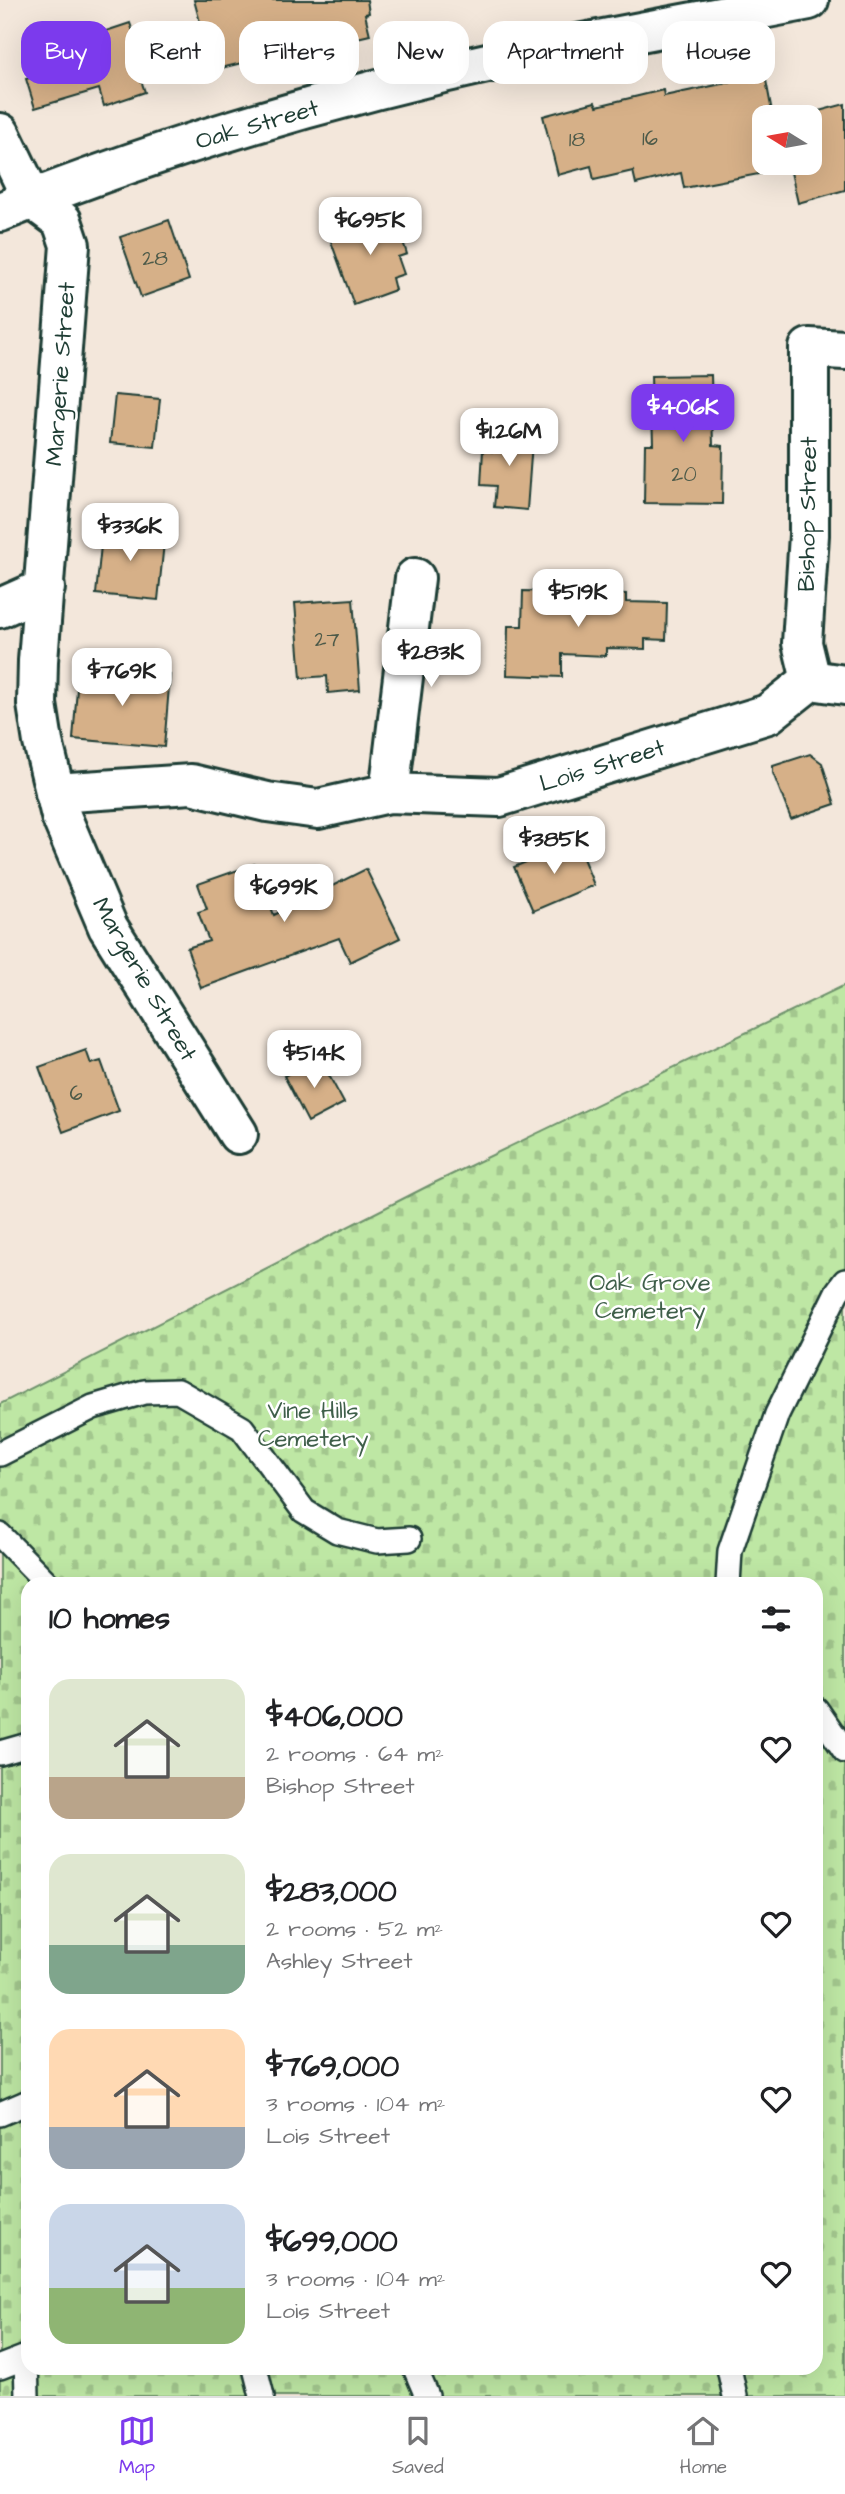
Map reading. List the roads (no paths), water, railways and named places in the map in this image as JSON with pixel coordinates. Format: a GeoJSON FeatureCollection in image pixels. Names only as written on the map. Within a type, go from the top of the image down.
{"type":"FeatureCollection","features":[{"type":"Feature","properties":{"kind":"street","name":"Oak Street"},"geometry":{"type":"LineString","coordinates":[[16,206],[157,154],[275,118],[395,86],[528,54],[809,0]]}},
{"type":"Feature","properties":{"kind":"street","name":"Margerie Street"},"geometry":{"type":"LineString","coordinates":[[0,133],[16,206],[62,221],[70,245],[38,662],[37,704],[55,793],[61,816],[108,927],[238,1134]]}},
{"type":"Feature","properties":{"kind":"street","name":"Bishop Street"},"geometry":{"type":"LineString","coordinates":[[827,349],[809,535],[802,643],[828,683]]}},
{"type":"Feature","properties":{"kind":"street"},"geometry":{"type":"LineString","coordinates":[[389,793],[415,578]]}},
{"type":"Feature","properties":{"kind":"street"},"geometry":{"type":"LineString","coordinates":[[0,608],[45,587]]}},
{"type":"Feature","properties":{"kind":"street","name":"Lois Street"},"geometry":{"type":"LineString","coordinates":[[55,793],[191,784],[267,802],[318,809],[389,793],[499,797],[768,714],[828,683]]}},
{"type":"Feature","properties":{"kind":"lane"},"geometry":{"type":"LineString","coordinates":[[728,1577],[730,1551],[776,1414],[845,1281]]}},
{"type":"Feature","properties":{"kind":"lane"},"geometry":{"type":"LineString","coordinates":[[0,1454],[93,1407],[144,1392],[178,1391],[242,1428],[304,1511],[337,1531],[377,1541],[409,1539]]}},
{"type":"Feature","properties":{"kind":"lane"},"geometry":{"type":"LineString","coordinates":[[0,1535],[41,1577]]}},
{"type":"Feature","properties":{"kind":"lane"},"geometry":{"type":"LineString","coordinates":[[823,1719],[845,1751]]}},
{"type":"Feature","properties":{"kind":"lane"},"geometry":{"type":"LineString","coordinates":[[0,1753],[21,1747]]}},
{"type":"Feature","properties":{"kind":"lane"},"geometry":{"type":"LineString","coordinates":[[0,2114],[21,2105]]}},
{"type":"Feature","properties":{"kind":"lane"},"geometry":{"type":"LineString","coordinates":[[0,2367],[21,2358]]}},
{"type":"Feature","properties":{"kind":"lane"},"geometry":{"type":"LineString","coordinates":[[27,2375],[27,2396]]}},
{"type":"Feature","properties":{"kind":"lane"},"geometry":{"type":"LineString","coordinates":[[258,2375],[262,2396]]}},
{"type":"Feature","properties":{"kind":"lane"},"geometry":{"type":"LineString","coordinates":[[418,2375],[428,2396]]}},
{"type":"Feature","properties":{"kind":"lane"},"geometry":{"type":"LineString","coordinates":[[730,2375],[735,2396]]}},
{"type":"Feature","properties":{"kind":"park label","name":"Oak Grove Cemetery"},"geometry":{"type":"Point","coordinates":[650,1296]}},
{"type":"Feature","properties":{"kind":"park label","name":"Vine Hills Cemetery"},"geometry":{"type":"Point","coordinates":[313,1424]}}]}
